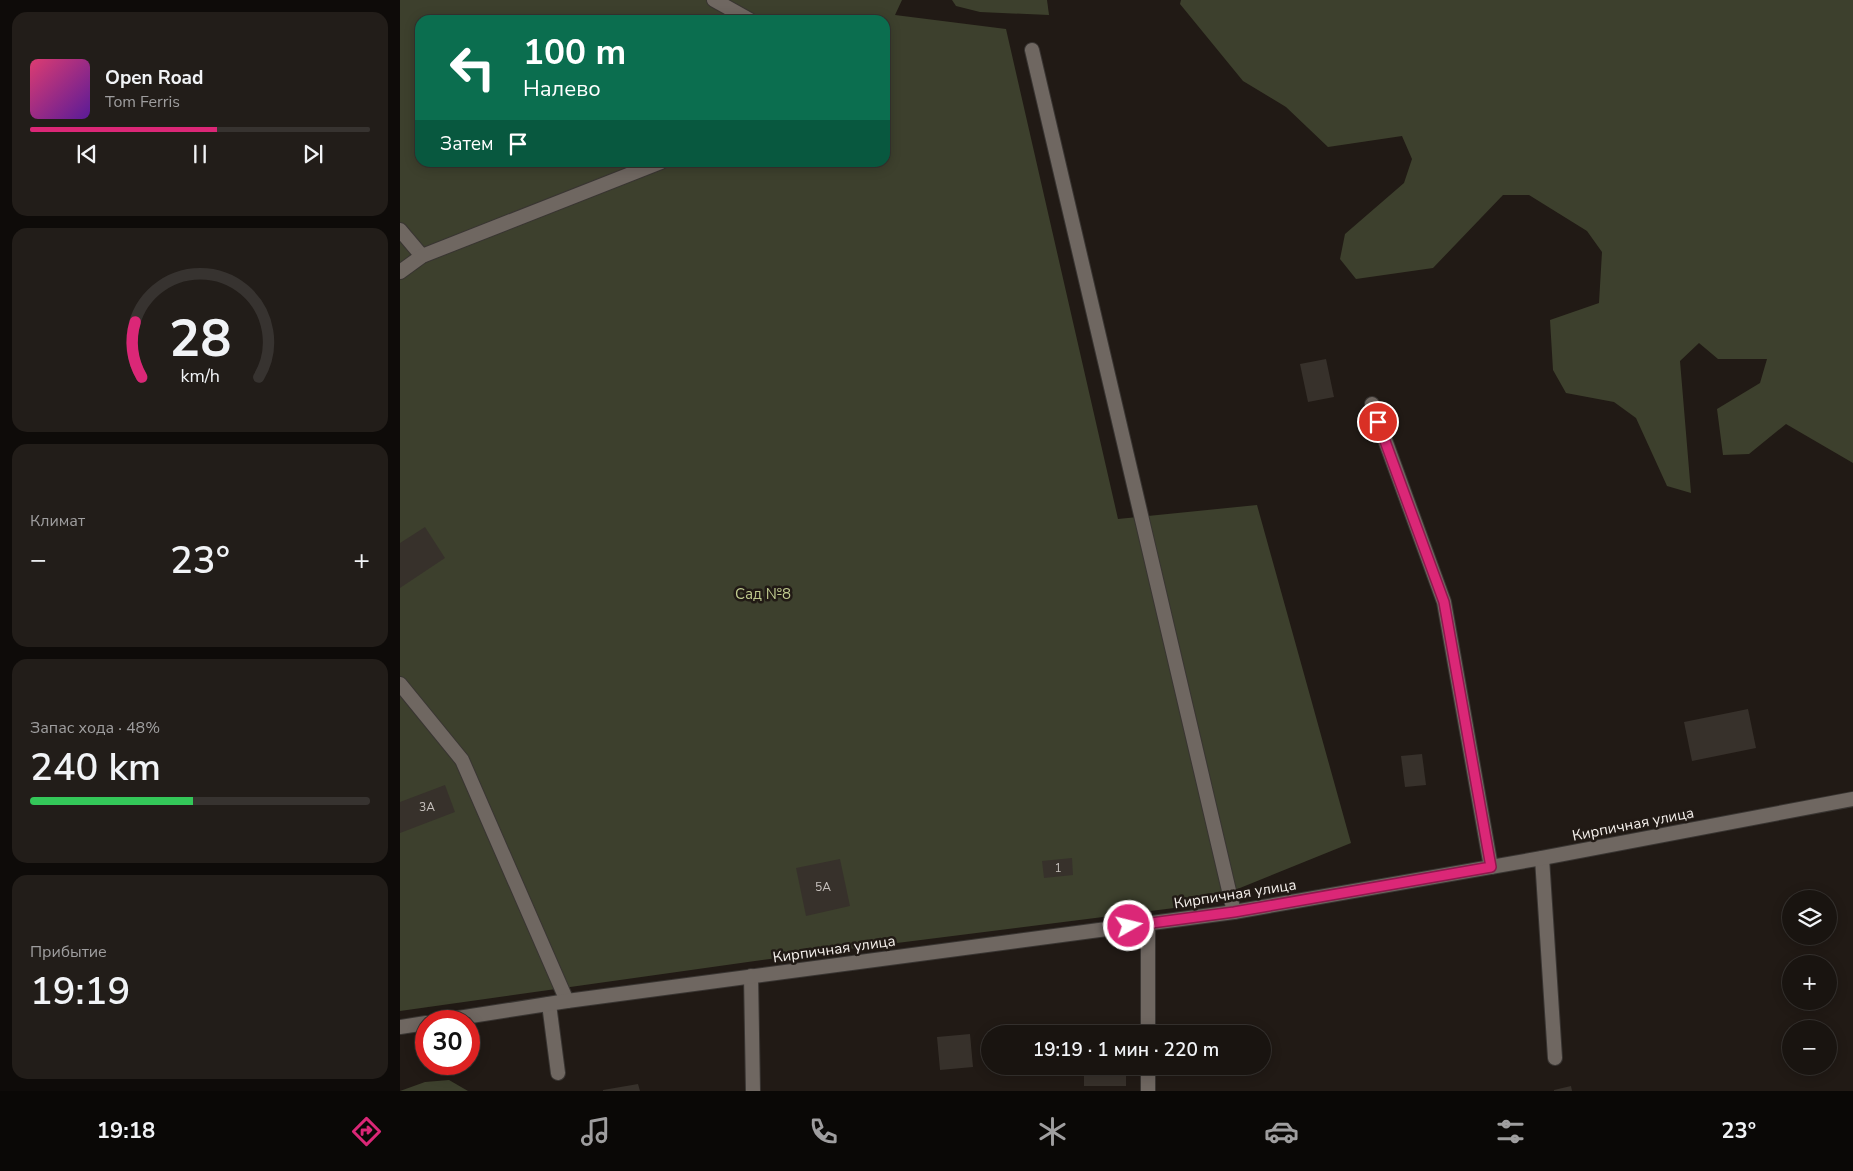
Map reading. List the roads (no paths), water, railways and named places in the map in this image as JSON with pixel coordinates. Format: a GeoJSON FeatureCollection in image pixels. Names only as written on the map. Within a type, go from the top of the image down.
{"type":"FeatureCollection","features":[{"type":"Feature","properties":{"kind":"street"},"geometry":{"type":"LineString","coordinates":[[714,0],[741,15]]}},
{"type":"Feature","properties":{"kind":"street"},"geometry":{"type":"LineString","coordinates":[[1032,50],[1234,912]]}},
{"type":"Feature","properties":{"kind":"street"},"geometry":{"type":"LineString","coordinates":[[400,272],[422,256],[648,167]]}},
{"type":"Feature","properties":{"kind":"street"},"geometry":{"type":"LineString","coordinates":[[400,230],[422,256]]}},
{"type":"Feature","properties":{"kind":"street"},"geometry":{"type":"LineString","coordinates":[[1372,404],[1444,602],[1491,867]]}},
{"type":"Feature","properties":{"kind":"street"},"geometry":{"type":"LineString","coordinates":[[400,684],[462,760],[567,1001]]}},
{"type":"Feature","properties":{"kind":"street","name":"Кирпичная улица"},"geometry":{"type":"LineString","coordinates":[[480,1015],[750,976],[1234,912],[1542,858],[1853,799]]}},
{"type":"Feature","properties":{"kind":"street"},"geometry":{"type":"LineString","coordinates":[[1542,858],[1555,1058]]}},
{"type":"Feature","properties":{"kind":"street"},"geometry":{"type":"LineString","coordinates":[[1148,924],[1148,1025]]}},
{"type":"Feature","properties":{"kind":"street"},"geometry":{"type":"LineString","coordinates":[[750,976],[752,1091]]}},
{"type":"Feature","properties":{"kind":"street"},"geometry":{"type":"LineString","coordinates":[[549,1004],[558,1073]]}},
{"type":"Feature","properties":{"kind":"street"},"geometry":{"type":"LineString","coordinates":[[400,1028],[415,1025]]}},
{"type":"Feature","properties":{"kind":"street"},"geometry":{"type":"LineString","coordinates":[[1148,1075],[1148,1091]]}},
{"type":"Feature","properties":{"kind":"park label","name":"Сад №8"},"geometry":{"type":"Point","coordinates":[763,594]}}]}
